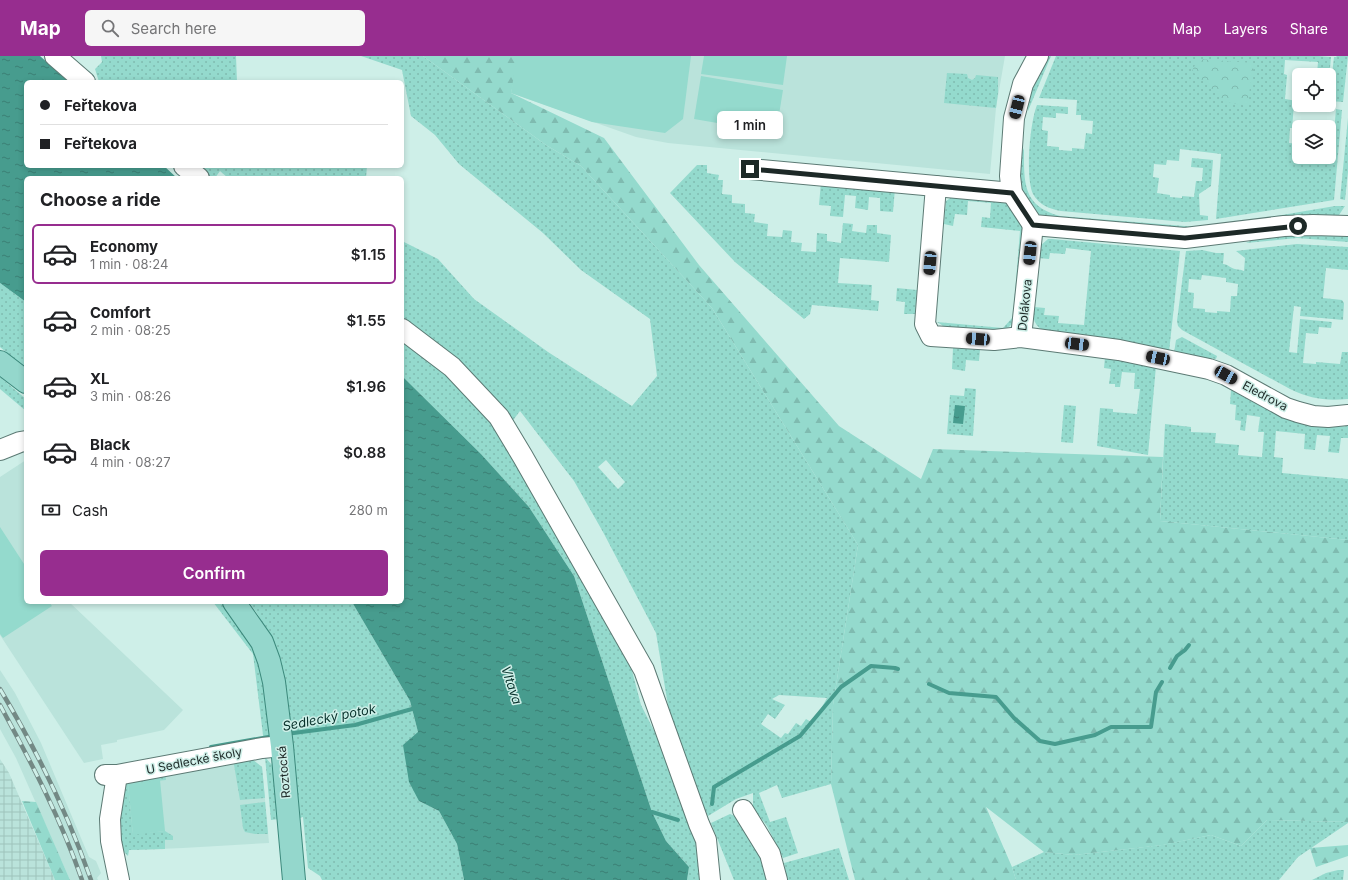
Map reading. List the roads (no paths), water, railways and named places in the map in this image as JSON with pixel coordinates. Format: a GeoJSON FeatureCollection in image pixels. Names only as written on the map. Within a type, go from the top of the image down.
{"type":"FeatureCollection","features":[{"type":"Feature","properties":{"kind":"main road"},"geometry":{"type":"LineString","coordinates":[[0,362],[24,380]]}},
{"type":"Feature","properties":{"kind":"main road","name":"Roztocká"},"geometry":{"type":"LineString","coordinates":[[235,604],[262,642],[269,661],[274,682],[282,746],[294,880]]}},
{"type":"Feature","properties":{"kind":"street"},"geometry":{"type":"LineString","coordinates":[[55,56],[83,80]]}},
{"type":"Feature","properties":{"kind":"street"},"geometry":{"type":"LineString","coordinates":[[1038,56],[1023,84],[1014,118],[1010,176],[1012,193],[1033,225],[1185,238],[1284,226],[1348,226]]}},
{"type":"Feature","properties":{"kind":"street"},"geometry":{"type":"LineString","coordinates":[[186,168],[196,176]]}},
{"type":"Feature","properties":{"kind":"street"},"geometry":{"type":"LineString","coordinates":[[750,169],[1012,193]]}},
{"type":"Feature","properties":{"kind":"street","name":"Eledrova"},"geometry":{"type":"LineString","coordinates":[[936,186],[925,324],[931,336],[994,340],[1022,337],[1119,350],[1209,369],[1226,375],[1286,408],[1313,416],[1328,417],[1348,415]]}},
{"type":"Feature","properties":{"kind":"street","name":"Dolákova"},"geometry":{"type":"LineString","coordinates":[[1022,337],[1033,225]]}},
{"type":"Feature","properties":{"kind":"street"},"geometry":{"type":"LineString","coordinates":[[404,331],[452,367],[499,417],[644,670],[698,824],[706,840],[710,880]]}},
{"type":"Feature","properties":{"kind":"street"},"geometry":{"type":"LineString","coordinates":[[0,450],[24,441]]}},
{"type":"Feature","properties":{"kind":"street","name":"U Sedlecké školy"},"geometry":{"type":"LineString","coordinates":[[119,880],[111,841],[110,819],[112,775],[262,748],[282,746]]}},
{"type":"Feature","properties":{"kind":"street"},"geometry":{"type":"LineString","coordinates":[[743,810],[770,854],[777,880]]}},
{"type":"Feature","properties":{"kind":"water"},"geometry":{"type":"Polygon","coordinates":[[[0,56],[40,56],[67,80],[24,80],[24,168],[166,168],[175,176],[24,176],[24,301],[0,283],[0,56]]]}},
{"type":"Feature","properties":{"kind":"water","name":"Vltava"},"geometry":{"type":"Polygon","coordinates":[[[404,378],[481,454],[529,507],[574,576],[652,812],[666,841],[689,867],[687,880],[464,880],[457,844],[439,811],[419,801],[409,782],[403,745],[418,732],[410,701],[353,604],[404,604],[404,378]]]}},
{"type":"Feature","properties":{"kind":"water"},"geometry":{"type":"Polygon","coordinates":[[[955,405],[965,406],[963,424],[953,423],[955,405]]]}},
{"type":"Feature","properties":{"kind":"waterway"},"geometry":{"type":"LineString","coordinates":[[1170,668],[1177,656],[1189,645]]}},
{"type":"Feature","properties":{"kind":"waterway"},"geometry":{"type":"LineString","coordinates":[[712,804],[714,787],[800,736],[841,687],[871,666],[898,669]]}},
{"type":"Feature","properties":{"kind":"waterway"},"geometry":{"type":"LineString","coordinates":[[929,684],[949,693],[996,697],[1014,718],[1040,741],[1055,744],[1095,735],[1111,727],[1151,727],[1156,692],[1162,682]]}},
{"type":"Feature","properties":{"kind":"waterway","name":"Sedlecký potok"},"geometry":{"type":"LineString","coordinates":[[286,734],[355,725],[412,709],[416,705]]}},
{"type":"Feature","properties":{"kind":"waterway","name":"Sedlecký potok"},"geometry":{"type":"LineString","coordinates":[[211,747],[274,736]]}},
{"type":"Feature","properties":{"kind":"waterway"},"geometry":{"type":"LineString","coordinates":[[648,813],[652,812],[678,820]]}},
{"type":"Feature","properties":{"kind":"railway"},"geometry":{"type":"LineString","coordinates":[[0,689],[39,758],[62,806],[91,880]]}},
{"type":"Feature","properties":{"kind":"railway"},"geometry":{"type":"LineString","coordinates":[[0,705],[34,769],[55,813],[82,880]]}}]}
